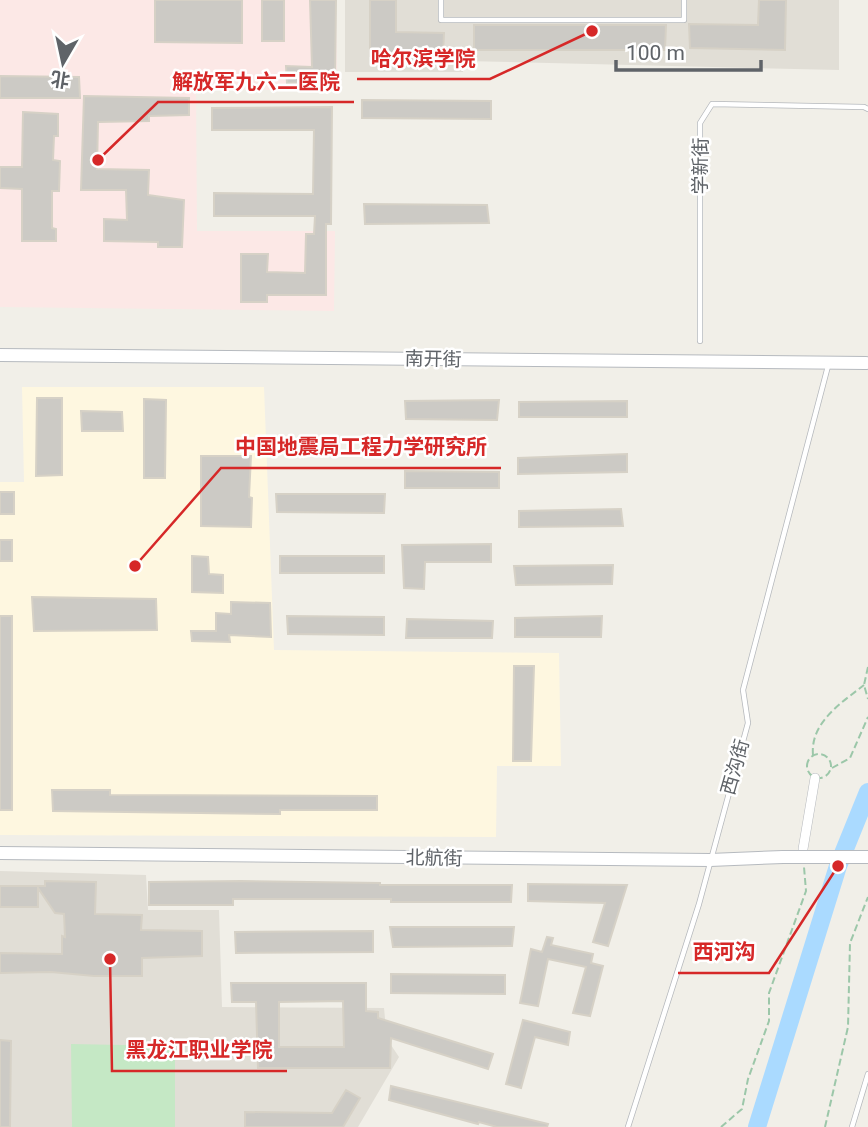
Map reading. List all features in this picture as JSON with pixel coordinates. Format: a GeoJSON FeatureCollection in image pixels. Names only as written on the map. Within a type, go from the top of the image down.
{"type":"FeatureCollection","features":[{"type":"Feature","properties":{"kind":"street","name":"南开街"},"geometry":{"type":"LineString","coordinates":[[0,355],[867,363]]}},
{"type":"Feature","properties":{"kind":"street"},"geometry":{"type":"LineString","coordinates":[[803,849],[815,778]]}},
{"type":"Feature","properties":{"kind":"street","name":"北航街"},"geometry":{"type":"LineString","coordinates":[[0,853],[710,860],[868,857]]}},
{"type":"Feature","properties":{"kind":"lane"},"geometry":{"type":"LineString","coordinates":[[441,0],[441,19],[643,20],[684,20],[684,0]]}},
{"type":"Feature","properties":{"kind":"lane","name":"学新街"},"geometry":{"type":"LineString","coordinates":[[700,341],[699,123],[712,104],[866,108]]}},
{"type":"Feature","properties":{"kind":"lane","name":"西沟街"},"geometry":{"type":"LineString","coordinates":[[628,1127],[695,916],[748,723],[743,691],[829,363]]}},
{"type":"Feature","properties":{"kind":"lane"},"geometry":{"type":"LineString","coordinates":[[852,1127],[868,1074]]}},
{"type":"Feature","properties":{"kind":"path"},"geometry":{"type":"LineString","coordinates":[[868,667],[864,685],[868,699]]}},
{"type":"Feature","properties":{"kind":"path"},"geometry":{"type":"LineString","coordinates":[[813,755],[812,741],[832,710],[864,685]]}},
{"type":"Feature","properties":{"kind":"path"},"geometry":{"type":"LineString","coordinates":[[831,769],[830,761],[825,755],[813,755],[807,761],[807,769],[815,778],[826,775],[849,758],[868,717]]}},
{"type":"Feature","properties":{"kind":"path"},"geometry":{"type":"LineString","coordinates":[[721,1127],[742,1109],[748,1079],[769,1021],[769,993],[806,891],[803,849]]}},
{"type":"Feature","properties":{"kind":"path"},"geometry":{"type":"LineString","coordinates":[[825,1127],[848,1027],[850,943],[868,897]]}},
{"type":"Feature","properties":{"kind":"shaded area"},"geometry":{"type":"Polygon","coordinates":[[[0,0],[336,0],[337,90],[196,90],[197,231],[335,231],[334,311],[0,307],[0,0]]]}},
{"type":"Feature","properties":{"kind":"shaded area"},"geometry":{"type":"Polygon","coordinates":[[[345,0],[839,0],[839,70],[464,61],[463,72],[345,72],[345,0]]]}},
{"type":"Feature","properties":{"kind":"shaded area"},"geometry":{"type":"Polygon","coordinates":[[[22,387],[264,387],[274,650],[559,653],[561,766],[497,766],[496,837],[0,835],[0,482],[24,482],[22,387]]]}},
{"type":"Feature","properties":{"kind":"shaded area"},"geometry":{"type":"Polygon","coordinates":[[[0,871],[146,875],[148,910],[219,910],[222,1007],[384,1008],[387,1039],[399,1057],[358,1127],[0,1127],[0,871]]]}},
{"type":"Feature","properties":{"kind":"green space"},"geometry":{"type":"Polygon","coordinates":[[[71,1044],[175,1046],[175,1127],[72,1127],[71,1044]]]}},
{"type":"Feature","properties":{"kind":"building"},"geometry":{"type":"Polygon","coordinates":[[[155,0],[242,0],[242,43],[155,42],[155,0]]]}},
{"type":"Feature","properties":{"kind":"building"},"geometry":{"type":"Polygon","coordinates":[[[262,0],[284,0],[284,41],[262,41],[262,0]]]}},
{"type":"Feature","properties":{"kind":"building"},"geometry":{"type":"Polygon","coordinates":[[[310,0],[336,0],[335,81],[287,83],[286,66],[312,67],[310,0]]]}},
{"type":"Feature","properties":{"kind":"building"},"geometry":{"type":"Polygon","coordinates":[[[370,0],[396,0],[396,32],[444,33],[443,55],[370,56],[370,0]]]}},
{"type":"Feature","properties":{"kind":"building"},"geometry":{"type":"Polygon","coordinates":[[[759,0],[786,0],[785,50],[690,48],[689,24],[758,25],[759,0]]]}},
{"type":"Feature","properties":{"kind":"building"},"geometry":{"type":"Polygon","coordinates":[[[474,25],[666,25],[665,50],[474,50],[474,25]]]}},
{"type":"Feature","properties":{"kind":"building"},"geometry":{"type":"Polygon","coordinates":[[[0,76],[79,77],[80,98],[0,98],[0,76]]]}},
{"type":"Feature","properties":{"kind":"building"},"geometry":{"type":"Polygon","coordinates":[[[84,96],[189,98],[189,115],[149,116],[149,121],[98,122],[97,169],[149,170],[148,195],[184,200],[182,247],[158,247],[158,242],[104,241],[104,219],[127,220],[126,190],[81,190],[84,96]]]}},
{"type":"Feature","properties":{"kind":"building"},"geometry":{"type":"Polygon","coordinates":[[[362,100],[491,101],[491,119],[362,118],[362,100]]]}},
{"type":"Feature","properties":{"kind":"building"},"geometry":{"type":"Polygon","coordinates":[[[332,107],[331,224],[326,224],[326,295],[267,295],[267,302],[241,302],[241,254],[268,254],[267,272],[305,273],[306,234],[314,234],[315,216],[214,216],[214,193],[313,194],[314,130],[212,130],[212,108],[332,107]]]}},
{"type":"Feature","properties":{"kind":"building"},"geometry":{"type":"Polygon","coordinates":[[[23,112],[58,114],[58,136],[54,136],[53,160],[60,161],[59,191],[52,191],[52,228],[56,229],[56,241],[22,241],[22,189],[0,188],[0,167],[22,167],[23,112]]]}},
{"type":"Feature","properties":{"kind":"building"},"geometry":{"type":"Polygon","coordinates":[[[364,204],[487,205],[489,223],[365,224],[364,204]]]}},
{"type":"Feature","properties":{"kind":"building"},"geometry":{"type":"Polygon","coordinates":[[[37,398],[62,398],[62,475],[36,476],[37,398]]]}},
{"type":"Feature","properties":{"kind":"building"},"geometry":{"type":"Polygon","coordinates":[[[144,399],[166,400],[165,478],[144,478],[144,399]]]}},
{"type":"Feature","properties":{"kind":"building"},"geometry":{"type":"Polygon","coordinates":[[[499,400],[497,420],[406,419],[405,401],[499,400]]]}},
{"type":"Feature","properties":{"kind":"building"},"geometry":{"type":"Polygon","coordinates":[[[627,401],[627,417],[519,417],[519,402],[627,401]]]}},
{"type":"Feature","properties":{"kind":"building"},"geometry":{"type":"Polygon","coordinates":[[[81,411],[122,412],[123,431],[82,431],[81,411]]]}},
{"type":"Feature","properties":{"kind":"building"},"geometry":{"type":"Polygon","coordinates":[[[627,454],[627,472],[518,474],[518,458],[627,454]]]}},
{"type":"Feature","properties":{"kind":"building"},"geometry":{"type":"Polygon","coordinates":[[[201,456],[251,456],[251,527],[201,526],[201,456]]]}},
{"type":"Feature","properties":{"kind":"building"},"geometry":{"type":"Polygon","coordinates":[[[405,471],[499,472],[499,488],[405,488],[405,471]]]}},
{"type":"Feature","properties":{"kind":"building"},"geometry":{"type":"Polygon","coordinates":[[[0,492],[14,492],[14,514],[0,514],[0,492]]]}},
{"type":"Feature","properties":{"kind":"building"},"geometry":{"type":"Polygon","coordinates":[[[276,494],[385,494],[384,513],[277,512],[276,494]]]}},
{"type":"Feature","properties":{"kind":"building"},"geometry":{"type":"Polygon","coordinates":[[[621,509],[623,526],[519,527],[519,511],[621,509]]]}},
{"type":"Feature","properties":{"kind":"building"},"geometry":{"type":"Polygon","coordinates":[[[0,540],[12,540],[12,561],[0,561],[0,540]]]}},
{"type":"Feature","properties":{"kind":"building"},"geometry":{"type":"Polygon","coordinates":[[[491,544],[491,562],[425,562],[424,589],[404,588],[402,545],[491,544]]]}},
{"type":"Feature","properties":{"kind":"building"},"geometry":{"type":"Polygon","coordinates":[[[192,556],[208,557],[209,574],[223,575],[223,593],[192,592],[192,556]]]}},
{"type":"Feature","properties":{"kind":"building"},"geometry":{"type":"Polygon","coordinates":[[[280,556],[384,556],[384,573],[280,573],[280,556]]]}},
{"type":"Feature","properties":{"kind":"building"},"geometry":{"type":"Polygon","coordinates":[[[613,565],[612,584],[516,585],[514,566],[613,565]]]}},
{"type":"Feature","properties":{"kind":"building"},"geometry":{"type":"Polygon","coordinates":[[[32,597],[156,599],[157,630],[34,631],[32,597]]]}},
{"type":"Feature","properties":{"kind":"building"},"geometry":{"type":"Polygon","coordinates":[[[231,602],[270,603],[271,637],[229,635],[230,642],[192,641],[191,631],[216,631],[216,613],[231,614],[231,602]]]}},
{"type":"Feature","properties":{"kind":"building"},"geometry":{"type":"Polygon","coordinates":[[[0,616],[12,616],[12,810],[0,810],[0,616]]]}},
{"type":"Feature","properties":{"kind":"building"},"geometry":{"type":"Polygon","coordinates":[[[287,616],[384,617],[384,635],[288,634],[287,616]]]}},
{"type":"Feature","properties":{"kind":"building"},"geometry":{"type":"Polygon","coordinates":[[[602,616],[601,637],[515,637],[515,618],[602,616]]]}},
{"type":"Feature","properties":{"kind":"building"},"geometry":{"type":"Polygon","coordinates":[[[407,619],[493,621],[492,638],[406,638],[407,619]]]}},
{"type":"Feature","properties":{"kind":"building"},"geometry":{"type":"Polygon","coordinates":[[[514,666],[534,666],[531,761],[513,761],[514,666]]]}},
{"type":"Feature","properties":{"kind":"building"},"geometry":{"type":"Polygon","coordinates":[[[52,790],[110,790],[110,795],[377,796],[377,810],[280,810],[280,814],[53,811],[52,790]]]}},
{"type":"Feature","properties":{"kind":"building"},"geometry":{"type":"Polygon","coordinates":[[[45,881],[96,882],[95,914],[142,915],[141,930],[202,931],[202,956],[142,958],[142,976],[0,973],[0,953],[62,954],[62,936],[65,937],[64,914],[55,913],[38,888],[38,907],[0,907],[0,886],[45,886],[45,881]]]}},
{"type":"Feature","properties":{"kind":"building"},"geometry":{"type":"Polygon","coordinates":[[[149,882],[512,885],[511,902],[233,899],[233,905],[149,905],[149,882]]]}},
{"type":"Feature","properties":{"kind":"building"},"geometry":{"type":"Polygon","coordinates":[[[528,884],[627,885],[608,946],[593,942],[605,903],[528,901],[528,884]]]}},
{"type":"Feature","properties":{"kind":"building"},"geometry":{"type":"Polygon","coordinates":[[[390,927],[514,927],[512,946],[393,947],[390,927]]]}},
{"type":"Feature","properties":{"kind":"building"},"geometry":{"type":"Polygon","coordinates":[[[373,931],[373,952],[236,953],[235,932],[373,931]]]}},
{"type":"Feature","properties":{"kind":"building"},"geometry":{"type":"Polygon","coordinates":[[[547,937],[553,938],[551,945],[593,954],[591,963],[603,966],[590,1016],[573,1013],[586,967],[548,959],[538,1006],[520,1003],[531,949],[542,952],[547,937]]]}},
{"type":"Feature","properties":{"kind":"building"},"geometry":{"type":"Polygon","coordinates":[[[391,974],[505,975],[505,994],[391,993],[391,974]]]}},
{"type":"Feature","properties":{"kind":"building"},"geometry":{"type":"Polygon","coordinates":[[[231,983],[366,983],[366,1011],[378,1012],[378,1018],[493,1054],[488,1069],[391,1038],[390,1068],[258,1068],[256,1002],[232,1002],[231,983]],[[343,1001],[279,1002],[279,1047],[344,1047],[343,1001]]]}},
{"type":"Feature","properties":{"kind":"building"},"geometry":{"type":"Polygon","coordinates":[[[523,1020],[570,1032],[568,1045],[535,1037],[521,1088],[506,1084],[523,1020]]]}},
{"type":"Feature","properties":{"kind":"building"},"geometry":{"type":"Polygon","coordinates":[[[0,1040],[11,1041],[10,1127],[0,1127],[0,1040]]]}},
{"type":"Feature","properties":{"kind":"building"},"geometry":{"type":"Polygon","coordinates":[[[391,1086],[548,1124],[547,1127],[497,1127],[479,1122],[478,1124],[389,1100],[391,1086]]]}},
{"type":"Feature","properties":{"kind":"building"},"geometry":{"type":"Polygon","coordinates":[[[346,1090],[360,1098],[343,1127],[245,1127],[245,1112],[332,1113],[346,1090]]]}},
{"type":"Feature","properties":{"kind":"waterway"},"geometry":{"type":"LineString","coordinates":[[757,1127],[838,866],[868,792]]}},
{"type":"Feature","properties":{"kind":"place","name":"哈尔滨学院"},"geometry":{"type":"Point","coordinates":[592,31]}},
{"type":"Feature","properties":{"kind":"place","name":"解放军九六二医院"},"geometry":{"type":"Point","coordinates":[98,160]}},
{"type":"Feature","properties":{"kind":"place","name":"中国地震局工程力学研究所"},"geometry":{"type":"Point","coordinates":[135,566]}},
{"type":"Feature","properties":{"kind":"place","name":"西河沟"},"geometry":{"type":"Point","coordinates":[838,866]}},
{"type":"Feature","properties":{"kind":"place","name":"黑龙江职业学院"},"geometry":{"type":"Point","coordinates":[110,959]}}]}
